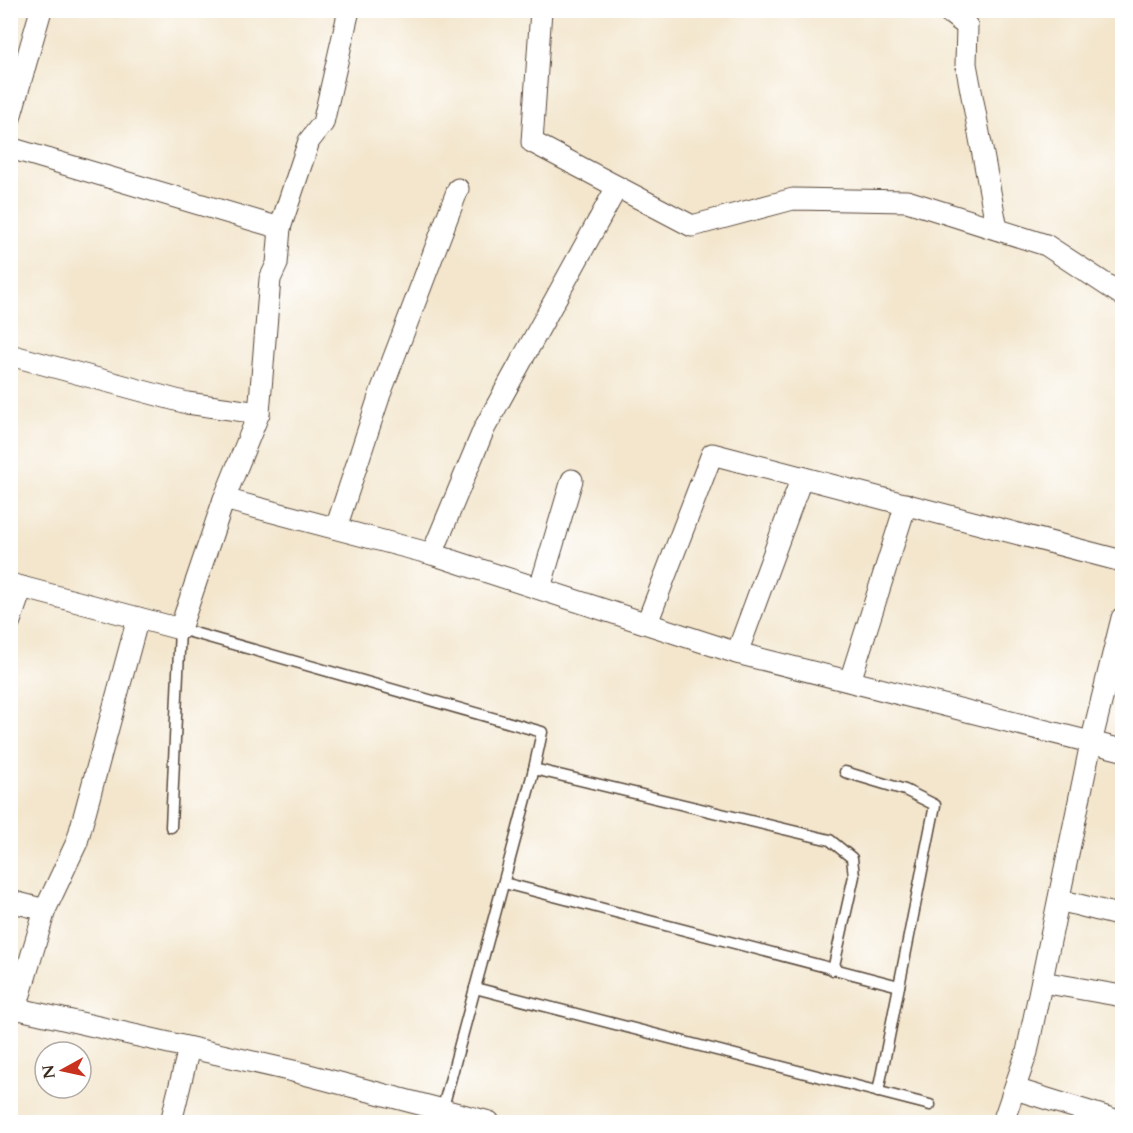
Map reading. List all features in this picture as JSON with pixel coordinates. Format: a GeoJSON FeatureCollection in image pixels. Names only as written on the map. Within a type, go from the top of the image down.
{"type":"FeatureCollection","features":[{"type":"Feature","properties":{"kind":"street"},"geometry":{"type":"LineString","coordinates":[[10,118],[40,10]]}},
{"type":"Feature","properties":{"kind":"street"},"geometry":{"type":"LineString","coordinates":[[10,621],[16,586],[180,629],[224,499],[259,413],[270,279],[277,264],[280,228],[309,141],[323,123],[349,10]]}},
{"type":"Feature","properties":{"kind":"street"},"geometry":{"type":"LineString","coordinates":[[541,10],[532,142],[692,226],[793,199],[907,201],[1047,245],[1122,295]]}},
{"type":"Feature","properties":{"kind":"street"},"geometry":{"type":"LineString","coordinates":[[946,10],[967,26],[966,64],[997,229]]}},
{"type":"Feature","properties":{"kind":"street"},"geometry":{"type":"LineString","coordinates":[[10,148],[280,228]]}},
{"type":"Feature","properties":{"kind":"street"},"geometry":{"type":"LineString","coordinates":[[432,554],[484,429],[617,187]]}},
{"type":"Feature","properties":{"kind":"street"},"geometry":{"type":"LineString","coordinates":[[336,528],[381,394],[458,189]]}},
{"type":"Feature","properties":{"kind":"street"},"geometry":{"type":"LineString","coordinates":[[10,355],[187,403],[259,413]]}},
{"type":"Feature","properties":{"kind":"street"},"geometry":{"type":"LineString","coordinates":[[647,623],[712,454],[1122,561]]}},
{"type":"Feature","properties":{"kind":"street"},"geometry":{"type":"LineString","coordinates":[[737,652],[802,477]]}},
{"type":"Feature","properties":{"kind":"street"},"geometry":{"type":"LineString","coordinates":[[540,588],[572,480]]}},
{"type":"Feature","properties":{"kind":"street"},"geometry":{"type":"LineString","coordinates":[[224,499],[432,554],[737,652],[1122,750]]}},
{"type":"Feature","properties":{"kind":"street"},"geometry":{"type":"LineString","coordinates":[[850,681],[906,504]]}},
{"type":"Feature","properties":{"kind":"street"},"geometry":{"type":"LineString","coordinates":[[138,618],[77,842],[45,910],[13,1007],[293,1071],[441,1116],[489,1122]]}},
{"type":"Feature","properties":{"kind":"street"},"geometry":{"type":"LineString","coordinates":[[1003,1122],[1027,1052],[1091,743],[1122,618]]}},
{"type":"Feature","properties":{"kind":"street"},"geometry":{"type":"LineString","coordinates":[[1059,900],[1122,916]]}},
{"type":"Feature","properties":{"kind":"street"},"geometry":{"type":"LineString","coordinates":[[10,901],[45,910]]}},
{"type":"Feature","properties":{"kind":"street"},"geometry":{"type":"LineString","coordinates":[[1042,982],[1122,996]]}},
{"type":"Feature","properties":{"kind":"street"},"geometry":{"type":"LineString","coordinates":[[171,1122],[189,1047]]}},
{"type":"Feature","properties":{"kind":"street"},"geometry":{"type":"LineString","coordinates":[[1015,1089],[1109,1121]]}},
{"type":"Feature","properties":{"kind":"lane"},"geometry":{"type":"LineString","coordinates":[[171,827],[180,629],[542,732],[441,1116]]}},
{"type":"Feature","properties":{"kind":"lane"},"geometry":{"type":"LineString","coordinates":[[534,769],[830,840],[852,858],[854,876],[834,970]]}},
{"type":"Feature","properties":{"kind":"lane"},"geometry":{"type":"LineString","coordinates":[[845,772],[905,790],[935,805],[878,1092]]}},
{"type":"Feature","properties":{"kind":"lane"},"geometry":{"type":"LineString","coordinates":[[504,883],[899,986]]}},
{"type":"Feature","properties":{"kind":"lane"},"geometry":{"type":"LineString","coordinates":[[475,988],[930,1105]]}}]}
